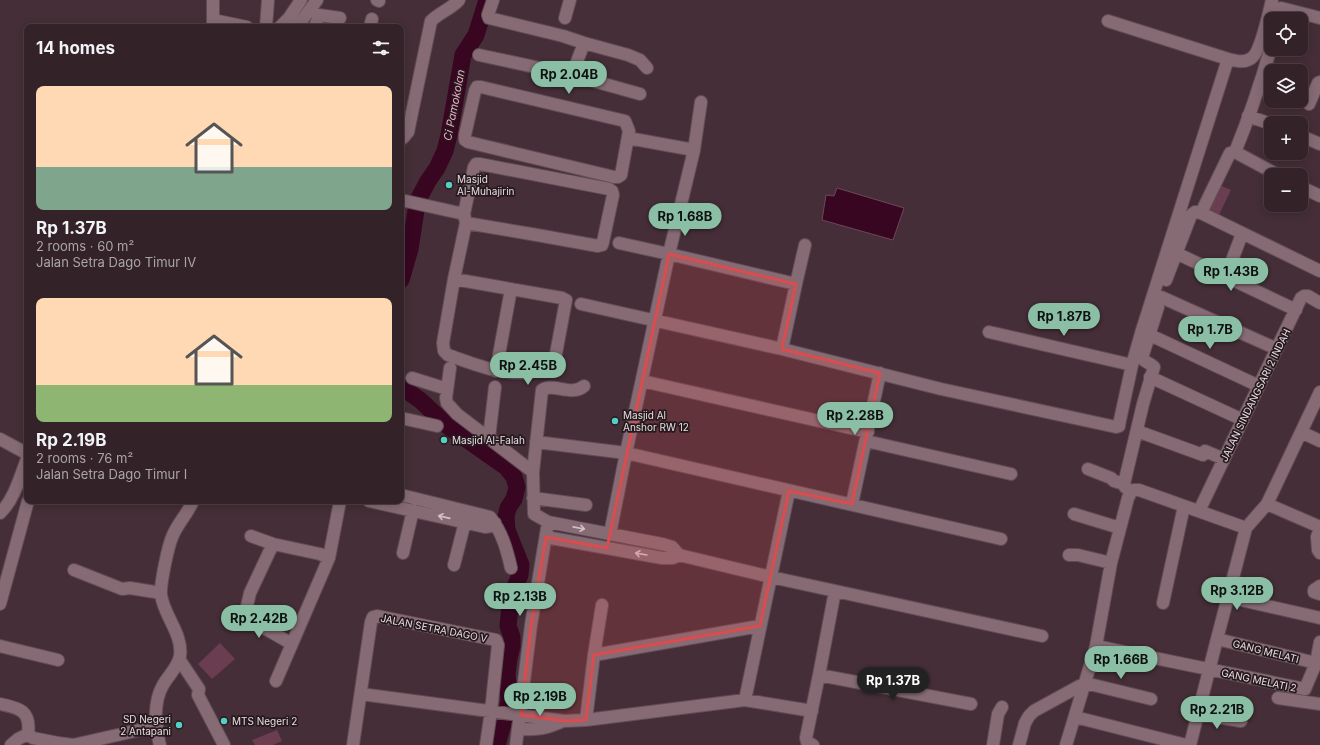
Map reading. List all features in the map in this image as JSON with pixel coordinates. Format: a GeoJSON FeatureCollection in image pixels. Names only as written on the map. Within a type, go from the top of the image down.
{"type":"FeatureCollection","features":[{"type":"Feature","properties":{"kind":"street"},"geometry":{"type":"LineString","coordinates":[[213,0],[213,24]]}},
{"type":"Feature","properties":{"kind":"street"},"geometry":{"type":"LineString","coordinates":[[266,24],[268,0]]}},
{"type":"Feature","properties":{"kind":"street"},"geometry":{"type":"LineString","coordinates":[[283,24],[301,0]]}},
{"type":"Feature","properties":{"kind":"street"},"geometry":{"type":"LineString","coordinates":[[299,24],[316,0]]}},
{"type":"Feature","properties":{"kind":"street"},"geometry":{"type":"LineString","coordinates":[[404,137],[408,132],[432,21],[437,15],[445,12],[459,0]]}},
{"type":"Feature","properties":{"kind":"street"},"geometry":{"type":"LineString","coordinates":[[492,0],[488,15],[489,18],[563,36],[628,55],[640,60],[647,68]]}},
{"type":"Feature","properties":{"kind":"street"},"geometry":{"type":"LineString","coordinates":[[565,18],[570,0]]}},
{"type":"Feature","properties":{"kind":"street"},"geometry":{"type":"LineString","coordinates":[[1108,21],[1241,62],[1252,59],[1258,50],[1275,5],[1320,18]]}},
{"type":"Feature","properties":{"kind":"street"},"geometry":{"type":"LineString","coordinates":[[316,24],[319,15],[340,18]]}},
{"type":"Feature","properties":{"kind":"street"},"geometry":{"type":"LineString","coordinates":[[572,75],[584,43]]}},
{"type":"Feature","properties":{"kind":"street"},"geometry":{"type":"LineString","coordinates":[[479,54],[572,75],[640,94]]}},
{"type":"Feature","properties":{"kind":"street"},"geometry":{"type":"LineString","coordinates":[[1235,152],[1269,56]]}},
{"type":"Feature","properties":{"kind":"street"},"geometry":{"type":"LineString","coordinates":[[581,304],[782,349],[941,389],[1114,428],[1119,426],[1120,423],[1132,365],[1142,330],[1228,59]]}},
{"type":"Feature","properties":{"kind":"street"},"geometry":{"type":"LineString","coordinates":[[1309,104],[1320,82]]}},
{"type":"Feature","properties":{"kind":"street"},"geometry":{"type":"LineString","coordinates":[[477,87],[481,87],[622,120],[626,124],[629,131],[628,138],[620,175],[618,177],[468,142],[465,140],[465,136],[475,91],[477,87]]}},
{"type":"Feature","properties":{"kind":"street"},"geometry":{"type":"LineString","coordinates":[[610,534],[669,254],[694,150],[701,102]]}},
{"type":"Feature","properties":{"kind":"street"},"geometry":{"type":"LineString","coordinates":[[1248,116],[1264,122]]}},
{"type":"Feature","properties":{"kind":"street"},"geometry":{"type":"LineString","coordinates":[[628,138],[694,150]]}},
{"type":"Feature","properties":{"kind":"street"},"geometry":{"type":"LineString","coordinates":[[1308,139],[1320,144]]}},
{"type":"Feature","properties":{"kind":"street"},"geometry":{"type":"LineString","coordinates":[[1201,213],[1230,153],[1235,152],[1265,168]]}},
{"type":"Feature","properties":{"kind":"street"},"geometry":{"type":"LineString","coordinates":[[404,200],[428,205],[465,218],[537,235],[598,246],[602,245],[604,242],[613,195],[612,191],[609,189],[480,164],[476,164],[474,167],[465,218],[454,279],[443,343],[444,350],[448,355],[496,371],[528,374],[549,367],[553,364],[566,300],[562,298],[454,279]]}},
{"type":"Feature","properties":{"kind":"street"},"geometry":{"type":"LineString","coordinates":[[1308,190],[1320,196]]}},
{"type":"Feature","properties":{"kind":"street"},"geometry":{"type":"LineString","coordinates":[[1066,745],[1096,646],[1111,563],[1128,498],[1128,488],[1137,430],[1150,377],[1154,367],[1142,358],[1169,270],[1191,215],[1195,212],[1201,213],[1320,271]]}},
{"type":"Feature","properties":{"kind":"street"},"geometry":{"type":"LineString","coordinates":[[1226,276],[1242,234]]}},
{"type":"Feature","properties":{"kind":"street"},"geometry":{"type":"LineString","coordinates":[[619,243],[796,284]]}},
{"type":"Feature","properties":{"kind":"street"},"geometry":{"type":"LineString","coordinates":[[782,349],[805,246]]}},
{"type":"Feature","properties":{"kind":"street"},"geometry":{"type":"LineString","coordinates":[[1176,253],[1296,310]]}},
{"type":"Feature","properties":{"kind":"street"},"geometry":{"type":"LineString","coordinates":[[496,371],[511,289]]}},
{"type":"Feature","properties":{"kind":"street","name":"JALAN SINDANGSARI 2 INDAH"},"geometry":{"type":"LineString","coordinates":[[1199,511],[1301,298],[1308,296],[1320,302]]}},
{"type":"Feature","properties":{"kind":"street"},"geometry":{"type":"LineString","coordinates":[[1161,297],[1277,349]]}},
{"type":"Feature","properties":{"kind":"street"},"geometry":{"type":"LineString","coordinates":[[990,332],[1132,365]]}},
{"type":"Feature","properties":{"kind":"street"},"geometry":{"type":"LineString","coordinates":[[1150,335],[1259,386]]}},
{"type":"Feature","properties":{"kind":"street"},"geometry":{"type":"LineString","coordinates":[[450,368],[446,400],[457,414],[533,472]]}},
{"type":"Feature","properties":{"kind":"street"},"geometry":{"type":"LineString","coordinates":[[852,504],[880,373]]}},
{"type":"Feature","properties":{"kind":"street"},"geometry":{"type":"LineString","coordinates":[[1150,377],[1243,420]]}},
{"type":"Feature","properties":{"kind":"street"},"geometry":{"type":"LineString","coordinates":[[412,378],[448,389]]}},
{"type":"Feature","properties":{"kind":"street"},"geometry":{"type":"LineString","coordinates":[[642,381],[1011,474]]}},
{"type":"Feature","properties":{"kind":"street"},"geometry":{"type":"LineString","coordinates":[[584,386],[581,389],[576,390],[546,387],[542,390],[533,472],[532,498],[534,514],[548,522],[662,544],[672,548],[679,555],[771,577],[1042,636]]}},
{"type":"Feature","properties":{"kind":"street"},"geometry":{"type":"LineString","coordinates":[[489,438],[495,387]]}},
{"type":"Feature","properties":{"kind":"street"},"geometry":{"type":"LineString","coordinates":[[1190,745],[1246,528],[1267,504],[1320,392]]}},
{"type":"Feature","properties":{"kind":"street"},"geometry":{"type":"LineString","coordinates":[[404,419],[437,426]]}},
{"type":"Feature","properties":{"kind":"street"},"geometry":{"type":"LineString","coordinates":[[1137,430],[1203,455],[1205,451],[1224,459]]}},
{"type":"Feature","properties":{"kind":"street"},"geometry":{"type":"LineString","coordinates":[[1301,432],[1320,441]]}},
{"type":"Feature","properties":{"kind":"street"},"geometry":{"type":"LineString","coordinates":[[0,439],[24,452]]}},
{"type":"Feature","properties":{"kind":"street"},"geometry":{"type":"LineString","coordinates":[[536,442],[626,453],[1001,538]]}},
{"type":"Feature","properties":{"kind":"street"},"geometry":{"type":"LineString","coordinates":[[0,513],[4,509],[15,489],[24,466]]}},
{"type":"Feature","properties":{"kind":"street"},"geometry":{"type":"LineString","coordinates":[[1088,469],[1111,478],[1128,488],[1139,490],[1246,528]]}},
{"type":"Feature","properties":{"kind":"street"},"geometry":{"type":"LineString","coordinates":[[744,700],[789,490]]}},
{"type":"Feature","properties":{"kind":"street"},"geometry":{"type":"LineString","coordinates":[[404,496],[490,517],[495,522],[506,547],[511,568]]}},
{"type":"Feature","properties":{"kind":"street"},"geometry":{"type":"LineString","coordinates":[[532,498],[586,505]]}},
{"type":"Feature","properties":{"kind":"street"},"geometry":{"type":"LineString","coordinates":[[0,604],[27,504]]}},
{"type":"Feature","properties":{"kind":"street"},"geometry":{"type":"LineString","coordinates":[[160,745],[156,726],[156,714],[160,690],[179,659],[179,643],[165,609],[161,593],[171,540],[191,504]]}},
{"type":"Feature","properties":{"kind":"street"},"geometry":{"type":"LineString","coordinates":[[276,681],[330,558],[339,504]]}},
{"type":"Feature","properties":{"kind":"street"},"geometry":{"type":"LineString","coordinates":[[384,504],[485,527],[490,526],[495,522]]}},
{"type":"Feature","properties":{"kind":"street"},"geometry":{"type":"LineString","coordinates":[[1267,504],[1320,527],[1317,537],[1319,550]]}},
{"type":"Feature","properties":{"kind":"street"},"geometry":{"type":"LineString","coordinates":[[1163,603],[1184,506]]}},
{"type":"Feature","properties":{"kind":"street"},"geometry":{"type":"LineString","coordinates":[[403,553],[413,510]]}},
{"type":"Feature","properties":{"kind":"street"},"geometry":{"type":"LineString","coordinates":[[1074,514],[1120,528]]}},
{"type":"Feature","properties":{"kind":"street"},"geometry":{"type":"LineString","coordinates":[[454,565],[465,522]]}},
{"type":"Feature","properties":{"kind":"street"},"geometry":{"type":"LineString","coordinates":[[516,745],[518,729],[517,715],[548,522]]}},
{"type":"Feature","properties":{"kind":"street"},"geometry":{"type":"LineString","coordinates":[[252,536],[273,544],[320,554],[330,558]]}},
{"type":"Feature","properties":{"kind":"street"},"geometry":{"type":"LineString","coordinates":[[546,537],[662,558],[673,558],[679,555]]}},
{"type":"Feature","properties":{"kind":"street"},"geometry":{"type":"LineString","coordinates":[[273,544],[250,593],[246,613],[252,621],[292,644]]}},
{"type":"Feature","properties":{"kind":"street"},"geometry":{"type":"LineString","coordinates":[[1069,555],[1078,555],[1111,563]]}},
{"type":"Feature","properties":{"kind":"street"},"geometry":{"type":"LineString","coordinates":[[74,570],[122,589],[130,588],[161,593]]}},
{"type":"Feature","properties":{"kind":"street"},"geometry":{"type":"LineString","coordinates":[[1320,586],[1314,590],[1314,592],[1320,594]]}},
{"type":"Feature","properties":{"kind":"street"},"geometry":{"type":"LineString","coordinates":[[813,745],[807,742],[806,738],[835,590]]}},
{"type":"Feature","properties":{"kind":"street"},"geometry":{"type":"LineString","coordinates":[[1228,597],[1320,618]]}},
{"type":"Feature","properties":{"kind":"street"},"geometry":{"type":"LineString","coordinates":[[586,720],[602,605]]}},
{"type":"Feature","properties":{"kind":"street","name":"JALAN SETRA DAGO V"},"geometry":{"type":"LineString","coordinates":[[361,694],[371,622],[373,617],[377,616],[496,640],[498,645],[494,712]]}},
{"type":"Feature","properties":{"kind":"street"},"geometry":{"type":"LineString","coordinates":[[594,655],[760,626]]}},
{"type":"Feature","properties":{"kind":"street","name":"GANG MELATI"},"geometry":{"type":"LineString","coordinates":[[1217,639],[1316,663]]}},
{"type":"Feature","properties":{"kind":"street"},"geometry":{"type":"LineString","coordinates":[[1316,663],[1320,642]]}},
{"type":"Feature","properties":{"kind":"street"},"geometry":{"type":"LineString","coordinates":[[0,646],[58,660]]}},
{"type":"Feature","properties":{"kind":"street"},"geometry":{"type":"LineString","coordinates":[[1096,646],[1209,669]]}},
{"type":"Feature","properties":{"kind":"street"},"geometry":{"type":"LineString","coordinates":[[179,659],[199,689],[198,695],[224,745]]}},
{"type":"Feature","properties":{"kind":"street","name":"GANG MELATI 2"},"geometry":{"type":"LineString","coordinates":[[1209,669],[1305,689],[1316,663]]}},
{"type":"Feature","properties":{"kind":"street"},"geometry":{"type":"LineString","coordinates":[[819,675],[971,704]]}},
{"type":"Feature","properties":{"kind":"street"},"geometry":{"type":"LineString","coordinates":[[1019,745],[1029,716],[1034,711],[1085,683],[1151,699]]}},
{"type":"Feature","properties":{"kind":"street"},"geometry":{"type":"LineString","coordinates":[[353,745],[361,694],[564,721],[586,720],[744,700],[812,711]]}},
{"type":"Feature","properties":{"kind":"street"},"geometry":{"type":"LineString","coordinates":[[1278,698],[1320,704]]}},
{"type":"Feature","properties":{"kind":"street"},"geometry":{"type":"LineString","coordinates":[[0,704],[16,708],[24,712],[29,726],[28,734]]}},
{"type":"Feature","properties":{"kind":"street"},"geometry":{"type":"LineString","coordinates":[[993,745],[998,714],[1002,707]]}},
{"type":"Feature","properties":{"kind":"street"},"geometry":{"type":"LineString","coordinates":[[486,745],[494,712]]}},
{"type":"Feature","properties":{"kind":"street"},"geometry":{"type":"LineString","coordinates":[[1198,714],[1241,721]]}},
{"type":"Feature","properties":{"kind":"street"},"geometry":{"type":"LineString","coordinates":[[1075,717],[1186,745]]}},
{"type":"Feature","properties":{"kind":"street"},"geometry":{"type":"LineString","coordinates":[[518,729],[533,730],[546,728],[564,721]]}},
{"type":"Feature","properties":{"kind":"street"},"geometry":{"type":"LineString","coordinates":[[28,734],[33,738],[58,744],[73,745],[97,743],[156,726]]}},
{"type":"Feature","properties":{"kind":"street"},"geometry":{"type":"LineString","coordinates":[[10,745],[28,734]]}},
{"type":"Feature","properties":{"kind":"highlighted area"},"geometry":{"type":"Polygon","coordinates":[[[669,254],[796,284],[782,349],[880,373],[852,504],[789,491],[760,626],[594,655],[586,720],[564,721],[521,715],[531,625],[546,537],[607,548],[669,254]]]}},
{"type":"Feature","properties":{"kind":"shaded area"},"geometry":{"type":"Polygon","coordinates":[[[1217,184],[1231,190],[1217,219],[1204,212],[1217,184]]]}},
{"type":"Feature","properties":{"kind":"shaded area"},"geometry":{"type":"Polygon","coordinates":[[[837,188],[904,208],[893,240],[822,220],[826,195],[834,196],[837,188]]]}},
{"type":"Feature","properties":{"kind":"shaded area"},"geometry":{"type":"Polygon","coordinates":[[[220,643],[235,659],[212,679],[198,664],[220,643]]]}},
{"type":"Feature","properties":{"kind":"shaded area"},"geometry":{"type":"Polygon","coordinates":[[[277,730],[282,741],[273,745],[255,745],[252,740],[277,730]]]}},
{"type":"Feature","properties":{"kind":"waterway","name":"Ci Pamokolan"},"geometry":{"type":"LineString","coordinates":[[404,270],[410,249],[419,198],[437,168],[445,151],[463,55],[476,35],[487,0]]}},
{"type":"Feature","properties":{"kind":"waterway","name":"Ci Pamokolan"},"geometry":{"type":"LineString","coordinates":[[404,389],[420,400],[449,427],[506,467],[514,477],[517,487],[514,499],[508,508],[506,517],[507,530],[521,565],[520,575],[511,596],[508,626],[512,637],[512,646],[507,674],[509,702],[497,745]]}},
{"type":"Feature","properties":{"kind":"place","name":"Masjid Al-Muhajirin"},"geometry":{"type":"Point","coordinates":[449,185]}},
{"type":"Feature","properties":{"kind":"place","name":"Masjid Al Anshor RW 12"},"geometry":{"type":"Point","coordinates":[615,421]}},
{"type":"Feature","properties":{"kind":"place","name":"Masjid Al-Falah"},"geometry":{"type":"Point","coordinates":[444,440]}},
{"type":"Feature","properties":{"kind":"place","name":"MTS Negeri 2"},"geometry":{"type":"Point","coordinates":[224,721]}},
{"type":"Feature","properties":{"kind":"place","name":"SD Negeri 2 Antapani"},"geometry":{"type":"Point","coordinates":[179,725]}}]}
